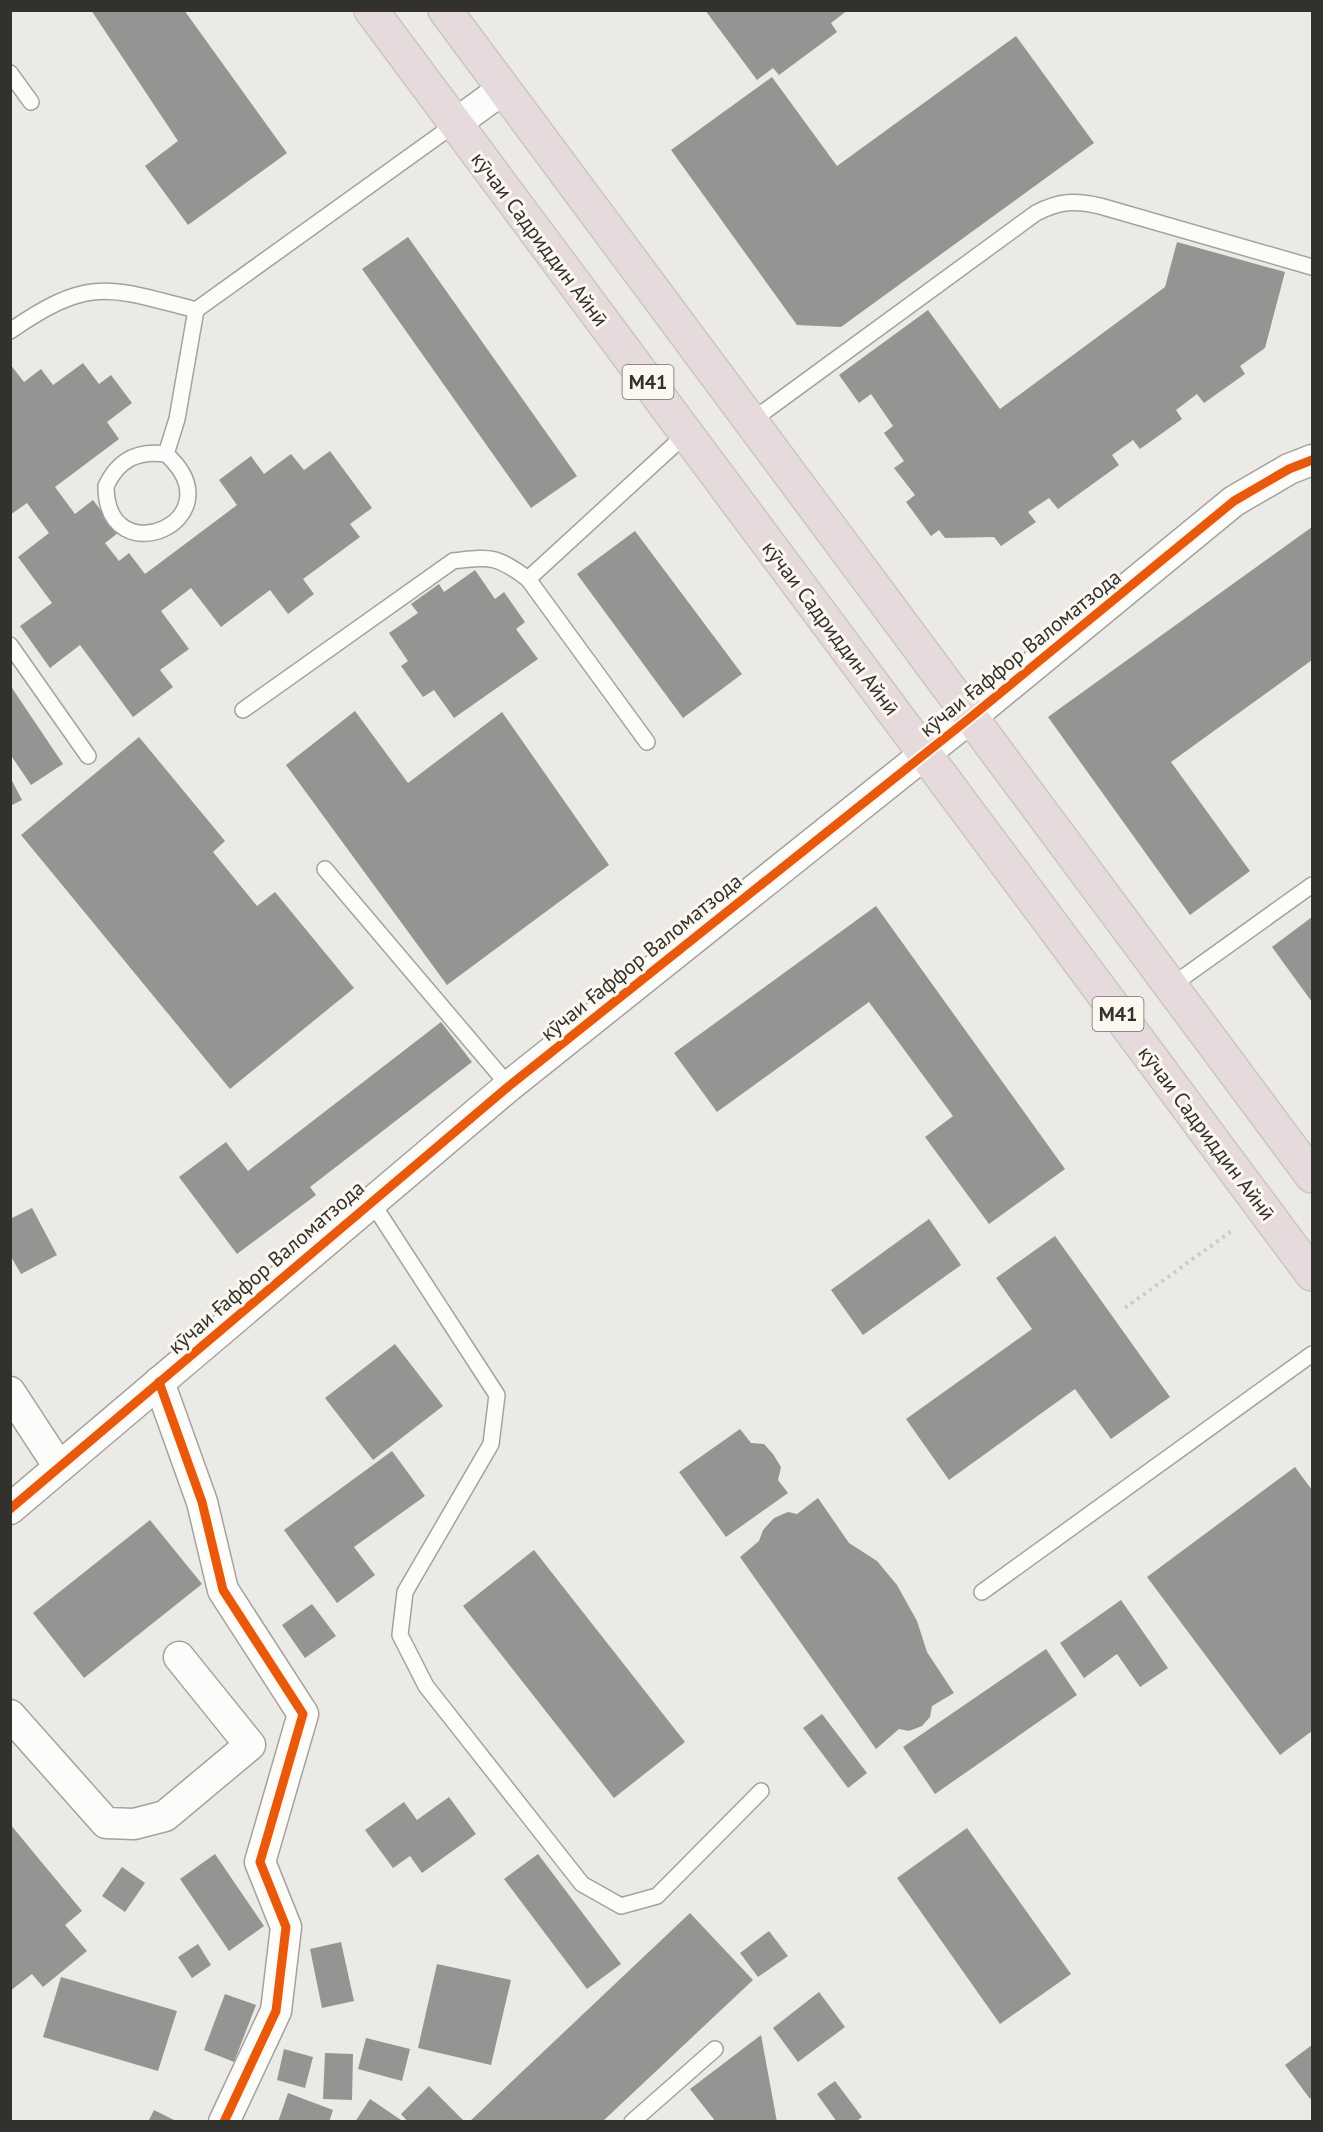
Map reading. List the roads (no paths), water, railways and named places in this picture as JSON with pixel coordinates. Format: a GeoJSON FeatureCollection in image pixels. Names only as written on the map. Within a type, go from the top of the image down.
{"type":"FeatureCollection","features":[{"type":"Feature","properties":{"kind":"highway","name":"кӯчаи Садриддин Айнӣ"},"geometry":{"type":"LineString","coordinates":[[372,10],[1312,1274]]}},
{"type":"Feature","properties":{"kind":"highway","name":"M41"},"geometry":{"type":"LineString","coordinates":[[445,10],[1312,1176]]}},
{"type":"Feature","properties":{"kind":"street"},"geometry":{"type":"LineString","coordinates":[[455,124],[503,89]]}},
{"type":"Feature","properties":{"kind":"street","name":"кӯчаи Ғаффор Валоматзода"},"geometry":{"type":"LineString","coordinates":[[10,1509],[509,1086],[971,717],[1234,501],[1289,469],[1312,460]]}},
{"type":"Feature","properties":{"kind":"street"},"geometry":{"type":"LineString","coordinates":[[159,1382],[202,1502],[223,1590],[303,1714],[260,1862],[286,1927],[276,2011],[224,2121]]}},
{"type":"Feature","properties":{"kind":"street"},"geometry":{"type":"LineString","coordinates":[[10,1392],[59,1467]]}},
{"type":"Feature","properties":{"kind":"street"},"geometry":{"type":"LineString","coordinates":[[10,1715],[106,1823],[134,1824],[165,1816],[250,1745],[178,1657]]}},
{"type":"Feature","properties":{"kind":"lane"},"geometry":{"type":"LineString","coordinates":[[10,73],[31,102]]}},
{"type":"Feature","properties":{"kind":"lane"},"geometry":{"type":"LineString","coordinates":[[166,454],[177,419],[196,310],[455,124]]}},
{"type":"Feature","properties":{"kind":"lane"},"geometry":{"type":"LineString","coordinates":[[750,422],[1036,213],[1052,204],[1068,201],[1100,206],[1312,267]]}},
{"type":"Feature","properties":{"kind":"lane"},"geometry":{"type":"LineString","coordinates":[[10,331],[40,310],[67,297],[94,290],[120,290],[196,310]]}},
{"type":"Feature","properties":{"kind":"lane"},"geometry":{"type":"LineString","coordinates":[[528,579],[686,434]]}},
{"type":"Feature","properties":{"kind":"lane"},"geometry":{"type":"LineString","coordinates":[[151,452],[166,454],[183,472],[188,483],[189,498],[184,510],[173,522],[159,531],[134,534],[123,527],[109,508],[106,486],[112,473],[122,462],[136,455],[151,452]]}},
{"type":"Feature","properties":{"kind":"lane"},"geometry":{"type":"LineString","coordinates":[[243,710],[453,561],[484,558],[503,560],[528,579],[647,741]]}},
{"type":"Feature","properties":{"kind":"lane"},"geometry":{"type":"LineString","coordinates":[[10,645],[88,756]]}},
{"type":"Feature","properties":{"kind":"lane"},"geometry":{"type":"LineString","coordinates":[[325,869],[509,1086]]}},
{"type":"Feature","properties":{"kind":"lane"},"geometry":{"type":"LineString","coordinates":[[1171,986],[1312,885]]}},
{"type":"Feature","properties":{"kind":"lane"},"geometry":{"type":"LineString","coordinates":[[371,1201],[497,1395],[491,1444],[405,1592],[400,1635],[426,1686],[582,1884],[621,1906],[657,1896],[761,1791]]}},
{"type":"Feature","properties":{"kind":"lane"},"geometry":{"type":"LineString","coordinates":[[982,1592],[1312,1354]]}},
{"type":"Feature","properties":{"kind":"lane"},"geometry":{"type":"LineString","coordinates":[[632,2121],[715,2049]]}}]}
